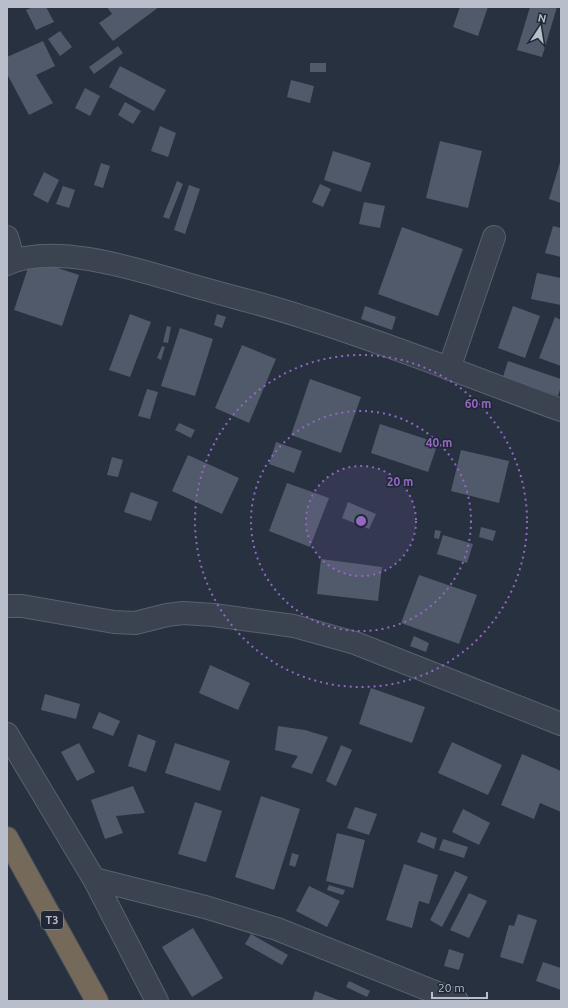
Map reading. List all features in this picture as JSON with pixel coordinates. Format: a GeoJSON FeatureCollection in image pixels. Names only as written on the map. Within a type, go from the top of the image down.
{"type":"FeatureCollection","features":[{"type":"Feature","properties":{"kind":"highway","name":"T3"},"geometry":{"type":"LineString","coordinates":[[7,838],[97,1001]]}},
{"type":"Feature","properties":{"kind":"street"},"geometry":{"type":"LineString","coordinates":[[7,237],[10,262],[50,255],[87,258],[304,317],[561,410]]}},
{"type":"Feature","properties":{"kind":"street"},"geometry":{"type":"LineString","coordinates":[[449,369],[494,237]]}},
{"type":"Feature","properties":{"kind":"street"},"geometry":{"type":"LineString","coordinates":[[7,606],[22,606],[135,623],[167,615],[183,613],[214,615],[294,626],[355,643],[561,724]]}},
{"type":"Feature","properties":{"kind":"street"},"geometry":{"type":"LineString","coordinates":[[7,734],[94,879],[157,1001]]}},
{"type":"Feature","properties":{"kind":"street"},"geometry":{"type":"LineString","coordinates":[[94,879],[205,907],[277,929],[457,1001]]}},
{"type":"Feature","properties":{"kind":"building"},"geometry":{"type":"Polygon","coordinates":[[[33,7],[46,7],[54,22],[36,30],[26,10],[33,7]]]}},
{"type":"Feature","properties":{"kind":"building"},"geometry":{"type":"Polygon","coordinates":[[[107,7],[159,7],[113,41],[99,23],[112,14],[107,7]]]}},
{"type":"Feature","properties":{"kind":"building"},"geometry":{"type":"Polygon","coordinates":[[[460,7],[488,7],[478,36],[453,27],[460,7]]]}},
{"type":"Feature","properties":{"kind":"building"},"geometry":{"type":"Polygon","coordinates":[[[530,7],[557,7],[542,57],[517,50],[530,7]]]}},
{"type":"Feature","properties":{"kind":"building"},"geometry":{"type":"Polygon","coordinates":[[[60,31],[72,47],[60,56],[48,39],[60,31]]]}},
{"type":"Feature","properties":{"kind":"building"},"geometry":{"type":"Polygon","coordinates":[[[43,41],[55,66],[36,75],[53,103],[29,115],[7,74],[7,57],[43,41]]]}},
{"type":"Feature","properties":{"kind":"building"},"geometry":{"type":"Polygon","coordinates":[[[118,46],[123,53],[94,74],[89,67],[118,46]]]}},
{"type":"Feature","properties":{"kind":"building"},"geometry":{"type":"Polygon","coordinates":[[[310,63],[326,63],[326,72],[310,72],[310,63]]]}},
{"type":"Feature","properties":{"kind":"building"},"geometry":{"type":"Polygon","coordinates":[[[120,66],[166,90],[154,111],[109,87],[120,66]]]}},
{"type":"Feature","properties":{"kind":"building"},"geometry":{"type":"Polygon","coordinates":[[[291,80],[314,86],[310,103],[287,97],[291,80]]]}},
{"type":"Feature","properties":{"kind":"building"},"geometry":{"type":"Polygon","coordinates":[[[85,88],[100,96],[90,116],[75,108],[85,88]]]}},
{"type":"Feature","properties":{"kind":"building"},"geometry":{"type":"Polygon","coordinates":[[[125,102],[141,111],[133,124],[118,115],[125,102]]]}},
{"type":"Feature","properties":{"kind":"building"},"geometry":{"type":"Polygon","coordinates":[[[160,126],[176,133],[168,157],[151,151],[160,126]]]}},
{"type":"Feature","properties":{"kind":"building"},"geometry":{"type":"Polygon","coordinates":[[[440,141],[482,151],[468,208],[426,198],[440,141]]]}},
{"type":"Feature","properties":{"kind":"building"},"geometry":{"type":"Polygon","coordinates":[[[333,151],[371,163],[361,192],[324,180],[333,151]]]}},
{"type":"Feature","properties":{"kind":"building"},"geometry":{"type":"Polygon","coordinates":[[[561,159],[561,203],[549,199],[561,159]]]}},
{"type":"Feature","properties":{"kind":"building"},"geometry":{"type":"Polygon","coordinates":[[[101,163],[110,166],[103,188],[94,185],[101,163]]]}},
{"type":"Feature","properties":{"kind":"building"},"geometry":{"type":"Polygon","coordinates":[[[44,172],[59,180],[48,203],[33,195],[44,172]]]}},
{"type":"Feature","properties":{"kind":"building"},"geometry":{"type":"Polygon","coordinates":[[[177,181],[183,184],[169,219],[163,217],[177,181]]]}},
{"type":"Feature","properties":{"kind":"building"},"geometry":{"type":"Polygon","coordinates":[[[320,184],[331,189],[323,207],[312,202],[320,184]]]}},
{"type":"Feature","properties":{"kind":"building"},"geometry":{"type":"Polygon","coordinates":[[[189,185],[200,189],[185,234],[174,230],[189,185]]]}},
{"type":"Feature","properties":{"kind":"building"},"geometry":{"type":"Polygon","coordinates":[[[63,186],[75,190],[69,208],[56,204],[63,186]]]}},
{"type":"Feature","properties":{"kind":"building"},"geometry":{"type":"Polygon","coordinates":[[[364,202],[385,206],[380,228],[359,224],[364,202]]]}},
{"type":"Feature","properties":{"kind":"building"},"geometry":{"type":"Polygon","coordinates":[[[553,226],[561,228],[561,257],[545,253],[553,226]]]}},
{"type":"Feature","properties":{"kind":"building"},"geometry":{"type":"Polygon","coordinates":[[[402,227],[463,249],[438,316],[378,294],[402,227]]]}},
{"type":"Feature","properties":{"kind":"building"},"geometry":{"type":"Polygon","coordinates":[[[31,259],[79,275],[62,326],[14,310],[31,259]]]}},
{"type":"Feature","properties":{"kind":"building"},"geometry":{"type":"Polygon","coordinates":[[[537,273],[561,278],[561,305],[531,299],[537,273]]]}},
{"type":"Feature","properties":{"kind":"building"},"geometry":{"type":"Polygon","coordinates":[[[365,306],[396,317],[392,330],[361,319],[365,306]]]}},
{"type":"Feature","properties":{"kind":"building"},"geometry":{"type":"Polygon","coordinates":[[[513,306],[540,316],[525,358],[498,348],[513,306]]]}},
{"type":"Feature","properties":{"kind":"building"},"geometry":{"type":"Polygon","coordinates":[[[130,314],[151,322],[130,377],[109,370],[130,314]]]}},
{"type":"Feature","properties":{"kind":"building"},"geometry":{"type":"Polygon","coordinates":[[[217,314],[226,317],[222,328],[214,325],[217,314]]]}},
{"type":"Feature","properties":{"kind":"building"},"geometry":{"type":"Polygon","coordinates":[[[555,317],[561,320],[561,366],[539,358],[555,317]]]}},
{"type":"Feature","properties":{"kind":"building"},"geometry":{"type":"Polygon","coordinates":[[[167,326],[171,327],[168,343],[163,342],[167,326]]]}},
{"type":"Feature","properties":{"kind":"building"},"geometry":{"type":"Polygon","coordinates":[[[180,328],[213,339],[195,396],[161,386],[180,328]]]}},
{"type":"Feature","properties":{"kind":"building"},"geometry":{"type":"Polygon","coordinates":[[[242,345],[276,359],[249,423],[215,408],[242,345]]]}},
{"type":"Feature","properties":{"kind":"building"},"geometry":{"type":"Polygon","coordinates":[[[162,346],[165,347],[161,360],[157,358],[162,346]]]}},
{"type":"Feature","properties":{"kind":"building"},"geometry":{"type":"Polygon","coordinates":[[[508,361],[561,379],[561,387],[558,396],[503,377],[508,361]]]}},
{"type":"Feature","properties":{"kind":"building"},"geometry":{"type":"Polygon","coordinates":[[[310,379],[361,397],[341,453],[291,435],[310,379]]]}},
{"type":"Feature","properties":{"kind":"building"},"geometry":{"type":"Polygon","coordinates":[[[147,389],[158,392],[150,419],[138,416],[147,389]]]}},
{"type":"Feature","properties":{"kind":"building"},"geometry":{"type":"Polygon","coordinates":[[[179,423],[195,430],[191,438],[175,430],[179,423]]]}},
{"type":"Feature","properties":{"kind":"building"},"geometry":{"type":"Polygon","coordinates":[[[380,424],[438,443],[428,472],[371,453],[380,424]]]}},
{"type":"Feature","properties":{"kind":"building"},"geometry":{"type":"Polygon","coordinates":[[[276,442],[302,451],[294,473],[269,464],[276,442]]]}},
{"type":"Feature","properties":{"kind":"building"},"geometry":{"type":"Polygon","coordinates":[[[461,450],[509,461],[499,503],[451,491],[461,450]]]}},
{"type":"Feature","properties":{"kind":"building"},"geometry":{"type":"Polygon","coordinates":[[[188,455],[239,478],[222,514],[172,491],[188,455]]]}},
{"type":"Feature","properties":{"kind":"building"},"geometry":{"type":"Polygon","coordinates":[[[112,457],[123,460],[118,477],[107,475],[112,457]]]}},
{"type":"Feature","properties":{"kind":"building"},"geometry":{"type":"Polygon","coordinates":[[[287,483],[329,498],[310,547],[269,531],[287,483]]]}},
{"type":"Feature","properties":{"kind":"building"},"geometry":{"type":"Polygon","coordinates":[[[131,492],[158,502],[151,521],[124,512],[131,492]]]}},
{"type":"Feature","properties":{"kind":"building"},"geometry":{"type":"Polygon","coordinates":[[[348,502],[376,514],[369,529],[342,518],[348,502]]]}},
{"type":"Feature","properties":{"kind":"building"},"geometry":{"type":"Polygon","coordinates":[[[481,527],[496,531],[493,541],[479,537],[481,527]]]}},
{"type":"Feature","properties":{"kind":"building"},"geometry":{"type":"Polygon","coordinates":[[[435,530],[441,531],[439,539],[434,538],[435,530]]]}},
{"type":"Feature","properties":{"kind":"building"},"geometry":{"type":"Polygon","coordinates":[[[443,535],[473,544],[467,563],[437,554],[443,535]]]}},
{"type":"Feature","properties":{"kind":"building"},"geometry":{"type":"Polygon","coordinates":[[[321,559],[382,567],[378,601],[317,594],[321,559]]]}},
{"type":"Feature","properties":{"kind":"building"},"geometry":{"type":"Polygon","coordinates":[[[419,575],[477,595],[459,644],[401,623],[419,575]]]}},
{"type":"Feature","properties":{"kind":"building"},"geometry":{"type":"Polygon","coordinates":[[[414,636],[429,643],[426,652],[410,646],[414,636]]]}},
{"type":"Feature","properties":{"kind":"building"},"geometry":{"type":"Polygon","coordinates":[[[210,665],[250,683],[238,710],[199,693],[210,665]]]}},
{"type":"Feature","properties":{"kind":"building"},"geometry":{"type":"Polygon","coordinates":[[[371,688],[425,707],[412,743],[359,724],[371,688]]]}},
{"type":"Feature","properties":{"kind":"building"},"geometry":{"type":"Polygon","coordinates":[[[45,694],[80,704],[76,719],[41,710],[45,694]]]}},
{"type":"Feature","properties":{"kind":"building"},"geometry":{"type":"Polygon","coordinates":[[[99,712],[120,721],[113,736],[92,728],[99,712]]]}},
{"type":"Feature","properties":{"kind":"building"},"geometry":{"type":"Polygon","coordinates":[[[278,726],[305,730],[328,737],[312,774],[291,767],[298,756],[275,750],[278,726]]]}},
{"type":"Feature","properties":{"kind":"building"},"geometry":{"type":"Polygon","coordinates":[[[138,734],[156,741],[146,772],[128,766],[138,734]]]}},
{"type":"Feature","properties":{"kind":"building"},"geometry":{"type":"Polygon","coordinates":[[[452,742],[502,765],[488,795],[438,773],[452,742]]]}},
{"type":"Feature","properties":{"kind":"building"},"geometry":{"type":"Polygon","coordinates":[[[79,743],[95,772],[77,781],[61,752],[79,743]]]}},
{"type":"Feature","properties":{"kind":"building"},"geometry":{"type":"Polygon","coordinates":[[[175,743],[230,761],[220,791],[165,773],[175,743]]]}},
{"type":"Feature","properties":{"kind":"building"},"geometry":{"type":"Polygon","coordinates":[[[341,745],[352,750],[336,786],[326,781],[341,745]]]}},
{"type":"Feature","properties":{"kind":"building"},"geometry":{"type":"Polygon","coordinates":[[[522,754],[561,771],[561,812],[540,803],[534,819],[501,805],[522,754]]]}},
{"type":"Feature","properties":{"kind":"building"},"geometry":{"type":"Polygon","coordinates":[[[133,786],[145,813],[116,816],[123,833],[105,839],[91,800],[133,786]]]}},
{"type":"Feature","properties":{"kind":"building"},"geometry":{"type":"Polygon","coordinates":[[[261,796],[300,809],[274,890],[235,877],[261,796]]]}},
{"type":"Feature","properties":{"kind":"building"},"geometry":{"type":"Polygon","coordinates":[[[195,802],[222,811],[206,862],[178,854],[195,802]]]}},
{"type":"Feature","properties":{"kind":"building"},"geometry":{"type":"Polygon","coordinates":[[[355,807],[377,814],[369,835],[347,828],[355,807]]]}},
{"type":"Feature","properties":{"kind":"building"},"geometry":{"type":"Polygon","coordinates":[[[463,809],[490,823],[479,845],[452,832],[463,809]]]}},
{"type":"Feature","properties":{"kind":"building"},"geometry":{"type":"Polygon","coordinates":[[[421,832],[437,838],[434,849],[417,842],[421,832]]]}},
{"type":"Feature","properties":{"kind":"building"},"geometry":{"type":"Polygon","coordinates":[[[337,833],[365,840],[353,888],[326,881],[337,833]]]}},
{"type":"Feature","properties":{"kind":"building"},"geometry":{"type":"Polygon","coordinates":[[[443,839],[468,847],[464,858],[439,850],[443,839]]]}},
{"type":"Feature","properties":{"kind":"building"},"geometry":{"type":"Polygon","coordinates":[[[292,853],[299,855],[295,867],[289,865],[292,853]]]}},
{"type":"Feature","properties":{"kind":"building"},"geometry":{"type":"Polygon","coordinates":[[[404,864],[438,875],[429,904],[419,901],[412,928],[386,920],[404,864]]]}},
{"type":"Feature","properties":{"kind":"building"},"geometry":{"type":"Polygon","coordinates":[[[455,871],[468,877],[442,927],[430,920],[455,871]]]}},
{"type":"Feature","properties":{"kind":"building"},"geometry":{"type":"Polygon","coordinates":[[[329,885],[345,890],[343,895],[327,890],[329,885]]]}},
{"type":"Feature","properties":{"kind":"building"},"geometry":{"type":"Polygon","coordinates":[[[309,886],[340,901],[327,927],[296,911],[309,886]]]}},
{"type":"Feature","properties":{"kind":"building"},"geometry":{"type":"Polygon","coordinates":[[[469,893],[487,901],[469,938],[450,930],[469,893]]]}},
{"type":"Feature","properties":{"kind":"building"},"geometry":{"type":"Polygon","coordinates":[[[518,914],[537,920],[523,964],[500,957],[509,925],[514,926],[518,914]]]}},
{"type":"Feature","properties":{"kind":"building"},"geometry":{"type":"Polygon","coordinates":[[[193,928],[223,978],[192,997],[162,947],[193,928]]]}},
{"type":"Feature","properties":{"kind":"building"},"geometry":{"type":"Polygon","coordinates":[[[251,934],[288,955],[282,965],[245,944],[251,934]]]}},
{"type":"Feature","properties":{"kind":"building"},"geometry":{"type":"Polygon","coordinates":[[[449,949],[464,954],[459,970],[444,966],[449,949]]]}},
{"type":"Feature","properties":{"kind":"building"},"geometry":{"type":"Polygon","coordinates":[[[543,962],[561,968],[561,990],[536,981],[543,962]]]}},
{"type":"Feature","properties":{"kind":"building"},"geometry":{"type":"Polygon","coordinates":[[[349,981],[370,991],[367,997],[346,987],[349,981]]]}},
{"type":"Feature","properties":{"kind":"building"},"geometry":{"type":"Polygon","coordinates":[[[315,991],[341,1001],[312,1001],[315,991]]]}}]}
